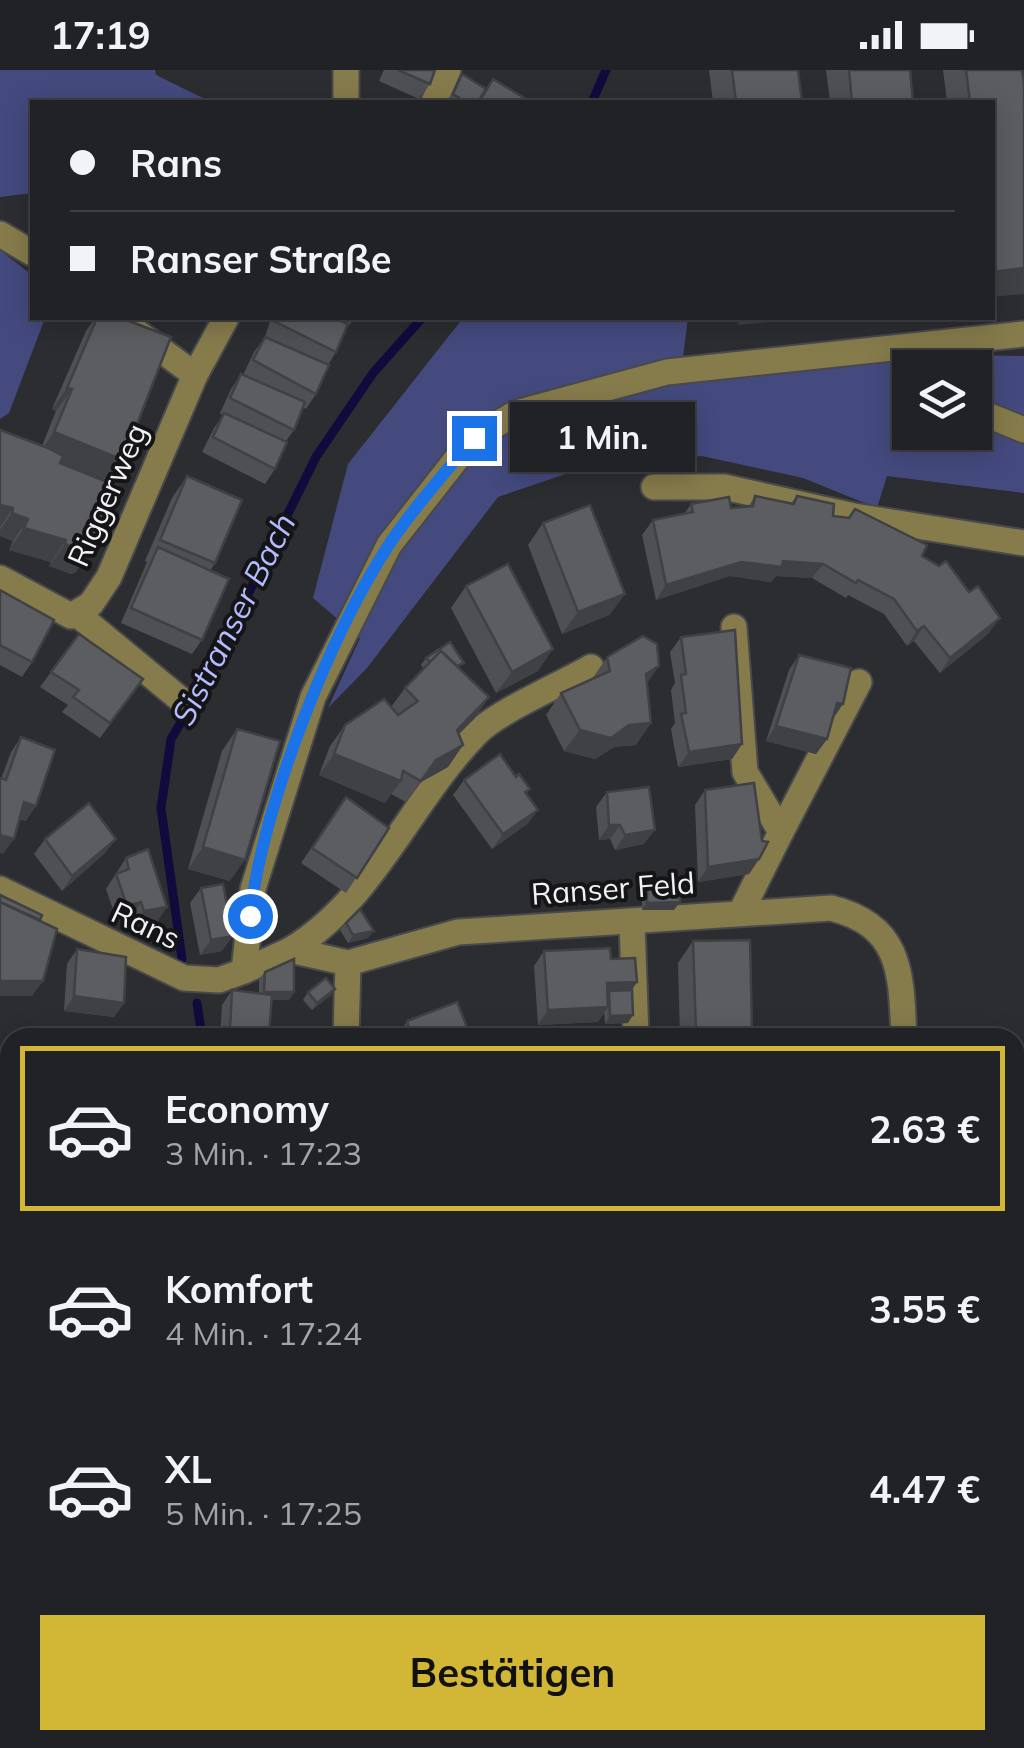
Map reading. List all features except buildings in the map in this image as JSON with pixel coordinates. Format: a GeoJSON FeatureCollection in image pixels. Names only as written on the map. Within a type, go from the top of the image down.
{"type":"FeatureCollection","features":[{"type":"Feature","properties":{"kind":"street"},"geometry":{"type":"LineString","coordinates":[[346,70],[346,100]]}},
{"type":"Feature","properties":{"kind":"street"},"geometry":{"type":"LineString","coordinates":[[435,100],[448,70]]}},
{"type":"Feature","properties":{"kind":"street"},"geometry":{"type":"LineString","coordinates":[[0,234],[30,252]]}},
{"type":"Feature","properties":{"kind":"street"},"geometry":{"type":"LineString","coordinates":[[121,320],[194,375]]}},
{"type":"Feature","properties":{"kind":"street","name":"Riggerweg"},"geometry":{"type":"LineString","coordinates":[[0,578],[57,612],[77,614],[91,604],[109,576],[194,375],[225,320]]}},
{"type":"Feature","properties":{"kind":"street"},"geometry":{"type":"LineString","coordinates":[[244,971],[254,889],[288,768],[325,668],[389,545],[474,438],[491,424],[542,404],[667,372],[1024,334]]}},
{"type":"Feature","properties":{"kind":"street"},"geometry":{"type":"LineString","coordinates":[[901,346],[904,350]]}},
{"type":"Feature","properties":{"kind":"street"},"geometry":{"type":"LineString","coordinates":[[992,417],[1024,430]]}},
{"type":"Feature","properties":{"kind":"street"},"geometry":{"type":"LineString","coordinates":[[654,486],[724,487],[854,516],[1024,543]]}},
{"type":"Feature","properties":{"kind":"street"},"geometry":{"type":"LineString","coordinates":[[77,614],[180,699]]}},
{"type":"Feature","properties":{"kind":"street"},"geometry":{"type":"LineString","coordinates":[[734,627],[745,772],[781,832]]}},
{"type":"Feature","properties":{"kind":"street"},"geometry":{"type":"LineString","coordinates":[[244,971],[290,950],[325,928],[355,899],[405,824],[480,730],[591,668]]}},
{"type":"Feature","properties":{"kind":"street"},"geometry":{"type":"LineString","coordinates":[[742,910],[858,682]]}},
{"type":"Feature","properties":{"kind":"street","name":"Rans"},"geometry":{"type":"LineString","coordinates":[[0,889],[184,978],[219,980],[244,971]]}},
{"type":"Feature","properties":{"kind":"street","name":"Ranser Feld"},"geometry":{"type":"LineString","coordinates":[[290,950],[348,964],[458,932],[632,923],[742,910],[831,908],[876,928],[888,941],[900,974],[903,1028]]}},
{"type":"Feature","properties":{"kind":"street"},"geometry":{"type":"LineString","coordinates":[[632,923],[636,1028]]}},
{"type":"Feature","properties":{"kind":"street"},"geometry":{"type":"LineString","coordinates":[[346,1028],[348,964]]}},
{"type":"Feature","properties":{"kind":"shaded area"},"geometry":{"type":"Polygon","coordinates":[[[0,70],[155,70],[156,75],[207,100],[30,100],[30,193],[0,197],[0,70]]]}},
{"type":"Feature","properties":{"kind":"shaded area"},"geometry":{"type":"Polygon","coordinates":[[[0,250],[30,273],[30,320],[44,320],[9,413],[0,419],[0,250]]]}},
{"type":"Feature","properties":{"kind":"shaded area"},"geometry":{"type":"Polygon","coordinates":[[[461,320],[688,320],[680,380],[892,353],[892,450],[992,450],[992,355],[1024,356],[1024,493],[887,476],[877,508],[803,478],[702,456],[601,462],[498,497],[367,668],[328,708],[360,638],[313,598],[348,464],[461,320]]]}},
{"type":"Feature","properties":{"kind":"waterway","name":"Sistranser Bach"},"geometry":{"type":"LineString","coordinates":[[593,100],[606,70]]}},
{"type":"Feature","properties":{"kind":"waterway","name":"Sistranser Bach"},"geometry":{"type":"LineString","coordinates":[[182,959],[161,808],[171,739],[201,689],[316,457],[373,373],[420,320]]}},
{"type":"Feature","properties":{"kind":"waterway","name":"Sistranser Bach"},"geometry":{"type":"LineString","coordinates":[[197,1003],[201,1028]]}},
{"type":"Feature","properties":{"kind":"route"},"geometry":{"type":"LineString","coordinates":[[250,916],[288,768],[325,668],[389,545],[474,438]]}}]}
